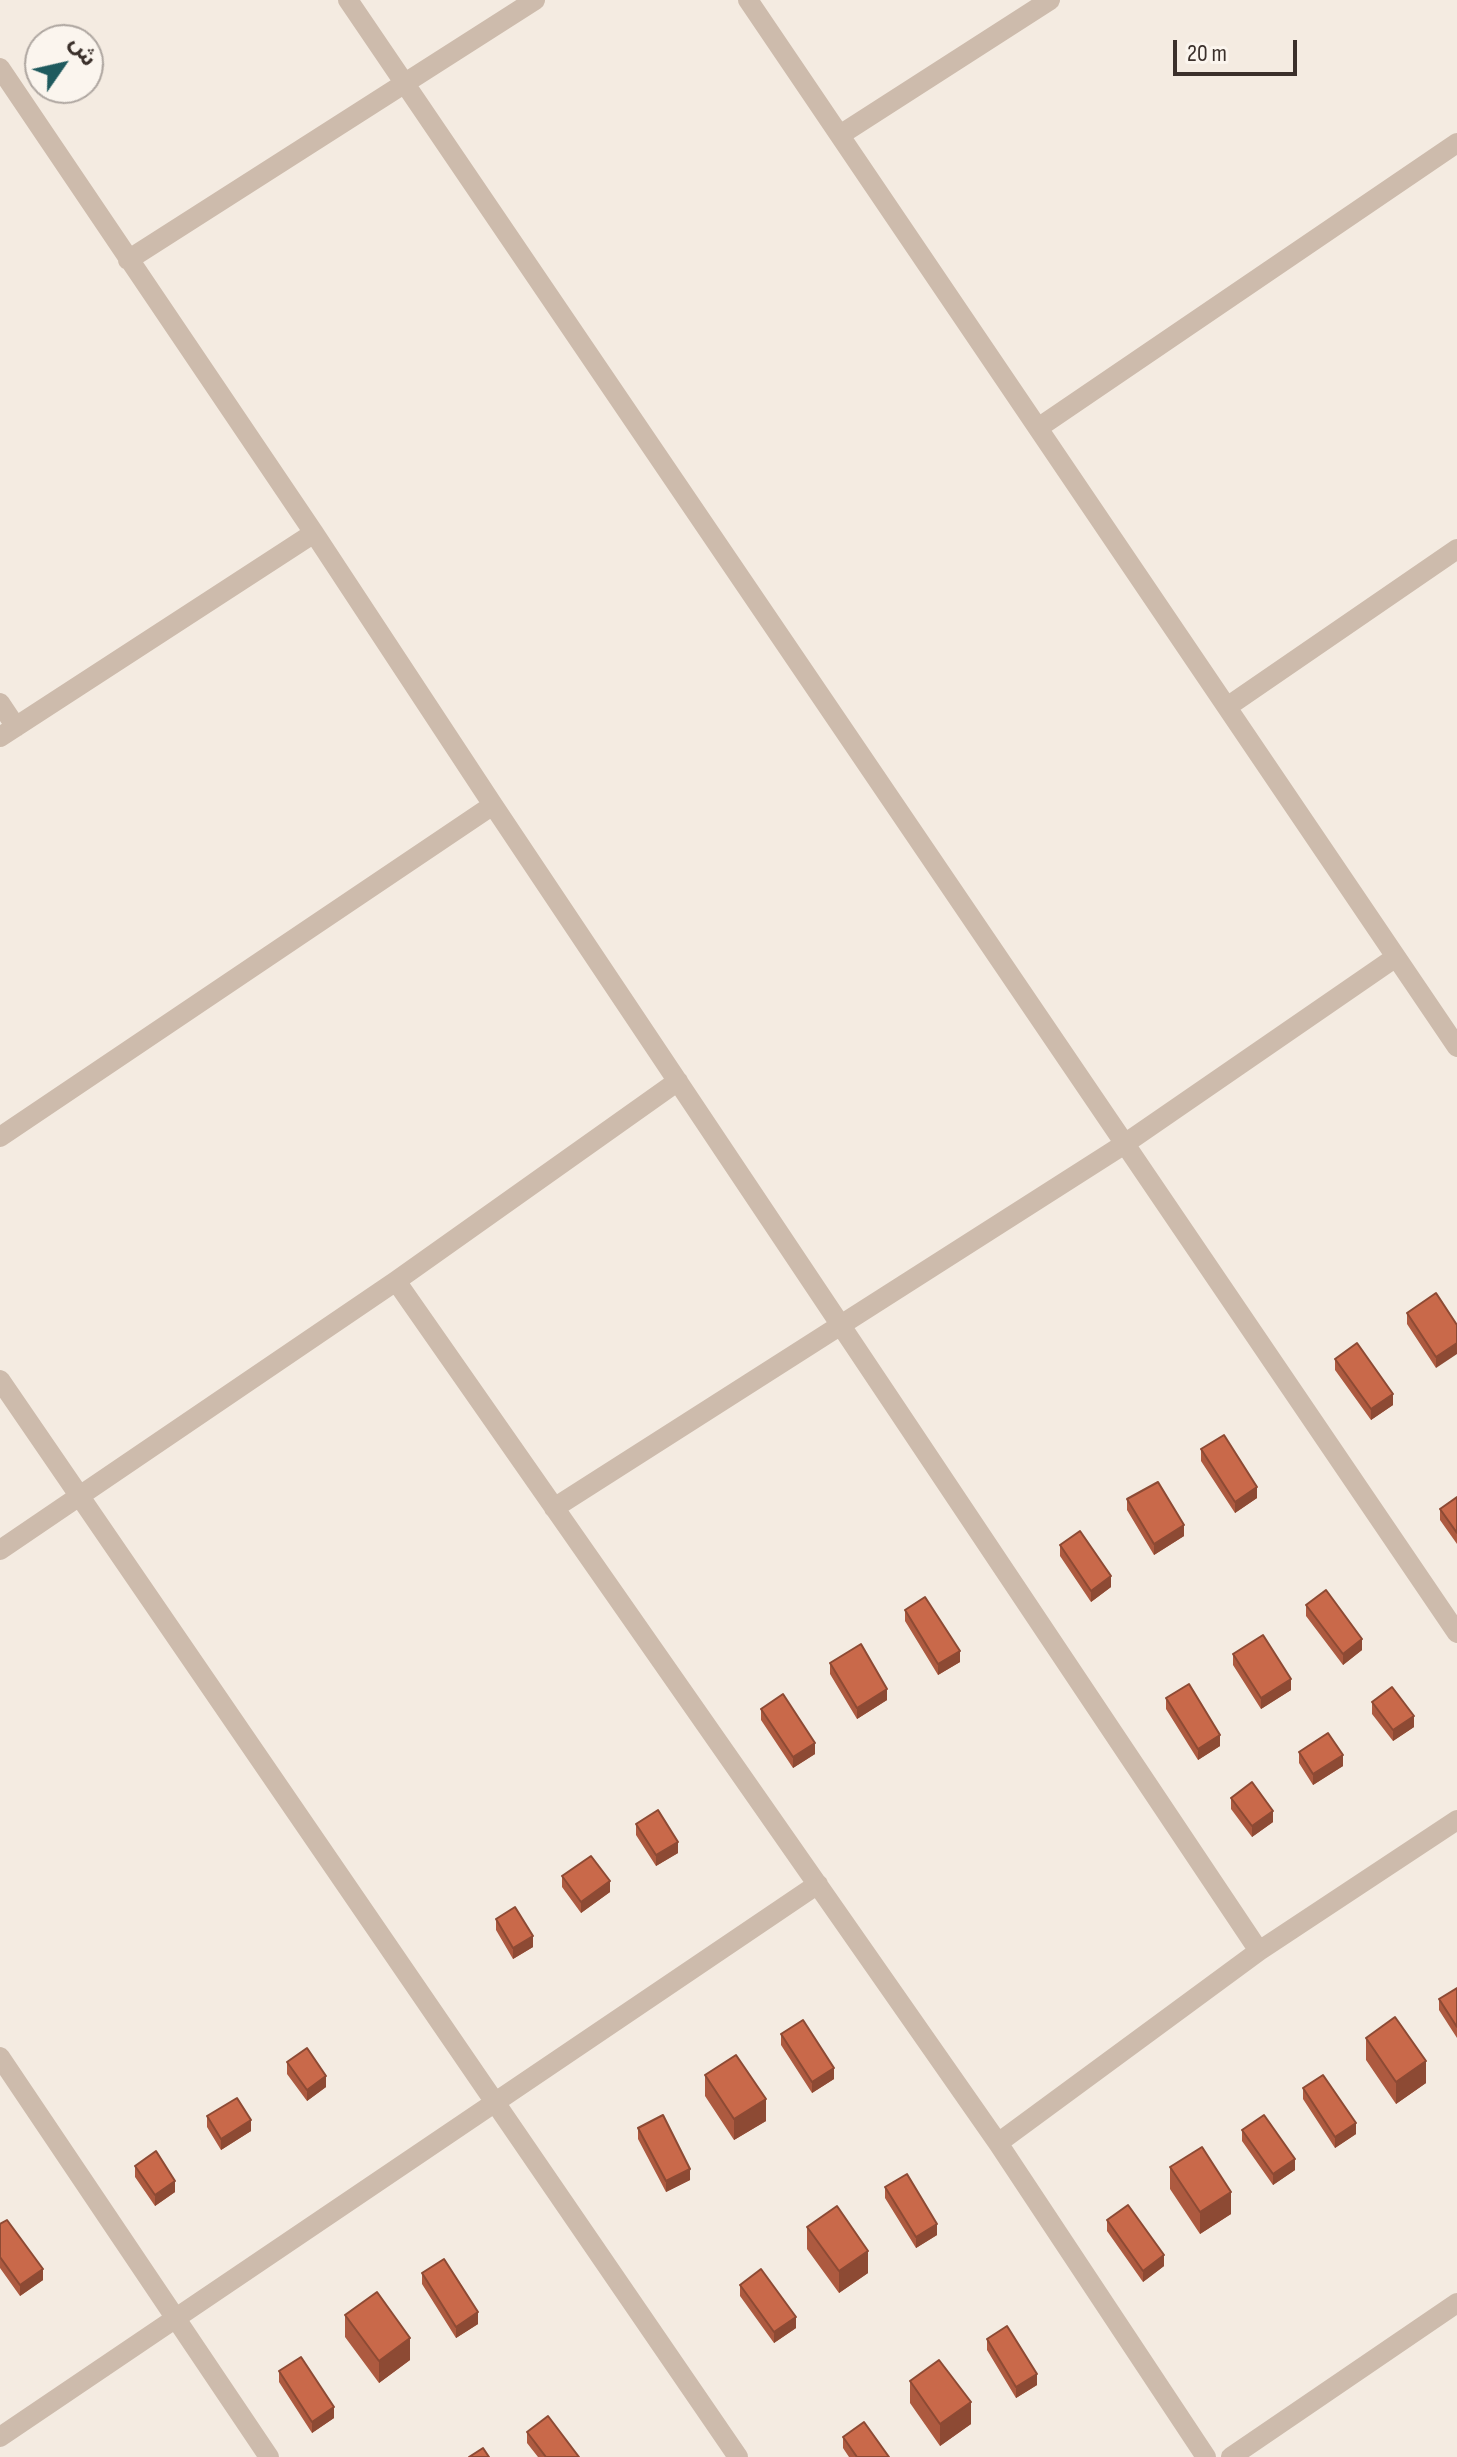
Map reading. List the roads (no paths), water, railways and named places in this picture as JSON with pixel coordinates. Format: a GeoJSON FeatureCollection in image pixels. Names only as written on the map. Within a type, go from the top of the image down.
{"type":"FeatureCollection","features":[{"type":"Feature","properties":{"kind":"street"},"geometry":{"type":"LineString","coordinates":[[348,0],[1457,1633]]}},
{"type":"Feature","properties":{"kind":"street"},"geometry":{"type":"LineString","coordinates":[[128,260],[535,0]]}},
{"type":"Feature","properties":{"kind":"street"},"geometry":{"type":"LineString","coordinates":[[748,0],[1457,1047]]}},
{"type":"Feature","properties":{"kind":"street"},"geometry":{"type":"LineString","coordinates":[[840,135],[1050,0]]}},
{"type":"Feature","properties":{"kind":"street"},"geometry":{"type":"LineString","coordinates":[[0,68],[314,533],[1259,1951]]}},
{"type":"Feature","properties":{"kind":"street"},"geometry":{"type":"LineString","coordinates":[[1038,428],[1457,143]]}},
{"type":"Feature","properties":{"kind":"street"},"geometry":{"type":"LineString","coordinates":[[0,703],[8,732],[314,533]]}},
{"type":"Feature","properties":{"kind":"street"},"geometry":{"type":"LineString","coordinates":[[1227,707],[1457,549]]}},
{"type":"Feature","properties":{"kind":"street"},"geometry":{"type":"LineString","coordinates":[[0,1137],[493,805]]}},
{"type":"Feature","properties":{"kind":"street"},"geometry":{"type":"LineString","coordinates":[[554,1508],[1123,1145],[1396,957]]}},
{"type":"Feature","properties":{"kind":"street"},"geometry":{"type":"LineString","coordinates":[[0,1550],[396,1281],[678,1081]]}},
{"type":"Feature","properties":{"kind":"street"},"geometry":{"type":"LineString","coordinates":[[396,1281],[998,2143],[1206,2457]]}},
{"type":"Feature","properties":{"kind":"street"},"geometry":{"type":"LineString","coordinates":[[0,1380],[738,2457]]}},
{"type":"Feature","properties":{"kind":"street"},"geometry":{"type":"LineString","coordinates":[[998,2143],[1259,1951],[1457,1820]]}},
{"type":"Feature","properties":{"kind":"street"},"geometry":{"type":"LineString","coordinates":[[0,2437],[818,1884]]}},
{"type":"Feature","properties":{"kind":"street"},"geometry":{"type":"LineString","coordinates":[[0,2057],[269,2457]]}},
{"type":"Feature","properties":{"kind":"street"},"geometry":{"type":"LineString","coordinates":[[1231,2457],[1457,2303]]}}]}
